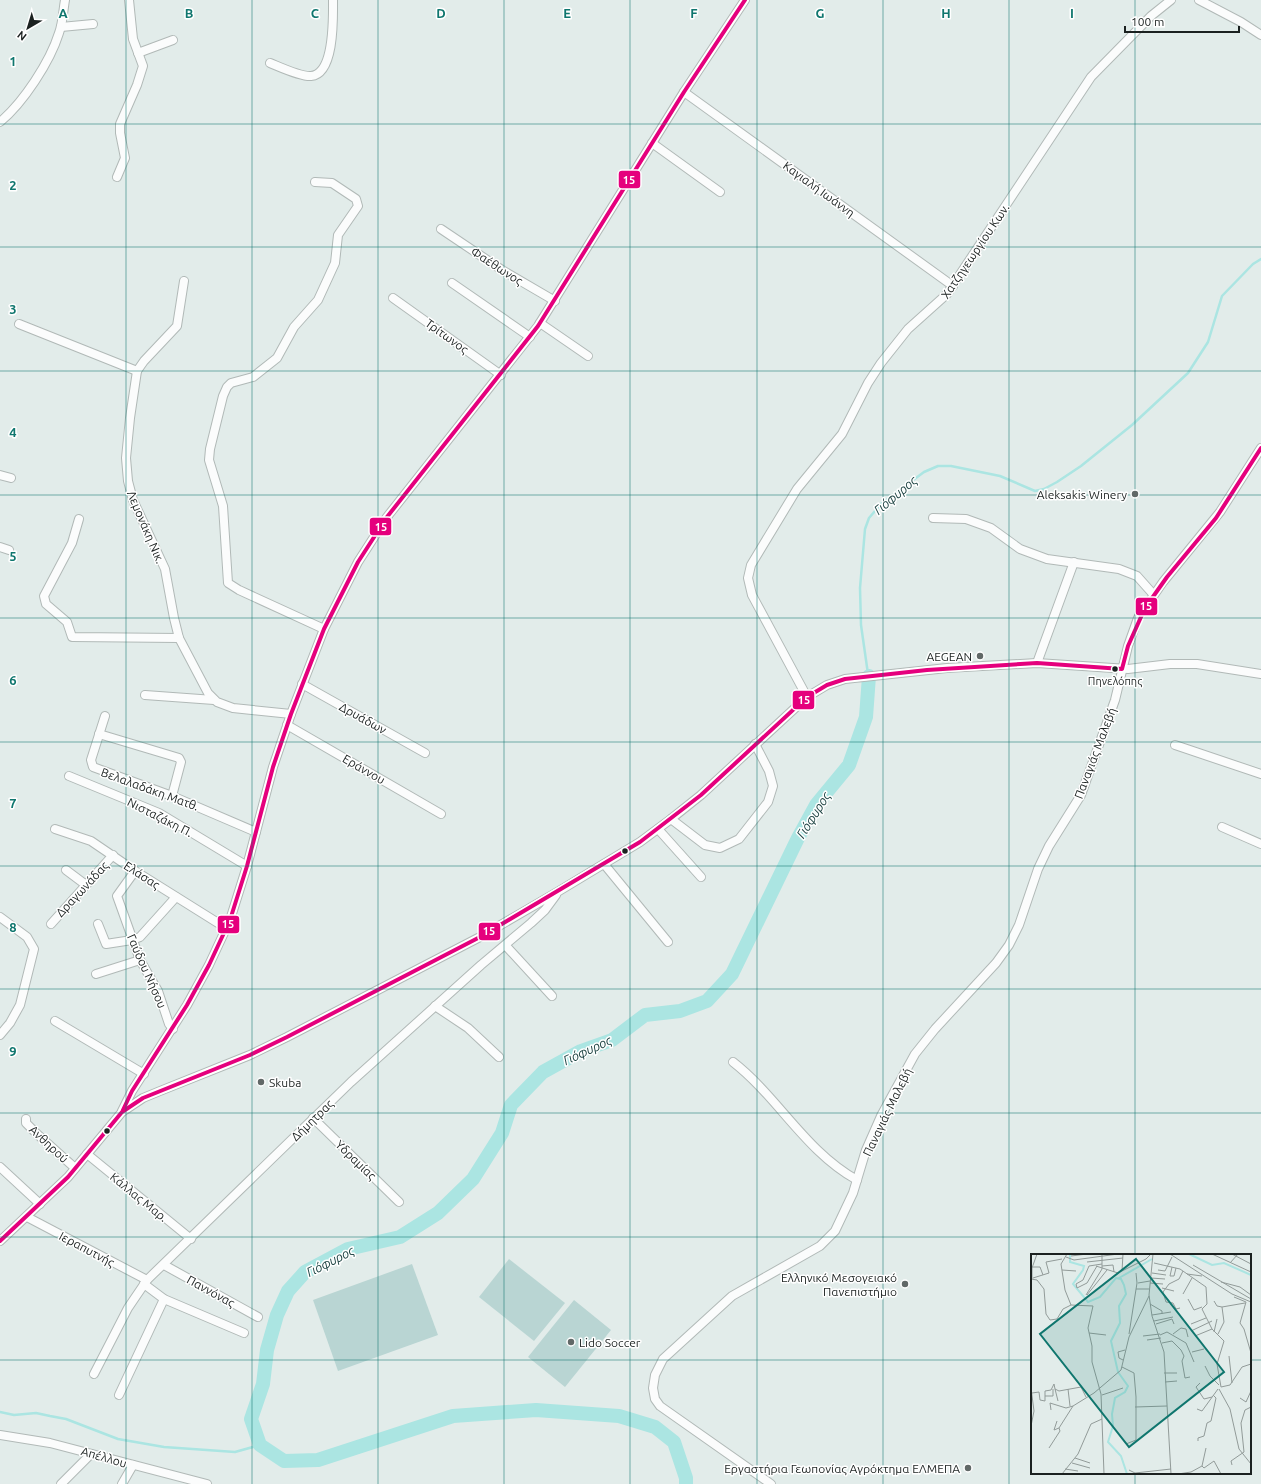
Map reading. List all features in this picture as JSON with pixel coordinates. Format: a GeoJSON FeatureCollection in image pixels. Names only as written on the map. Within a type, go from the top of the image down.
{"type":"FeatureCollection","features":[{"type":"Feature","properties":{"kind":"street"},"geometry":{"type":"LineString","coordinates":[[0,122],[15,108],[51,53],[61,27],[65,0]]}},
{"type":"Feature","properties":{"kind":"street"},"geometry":{"type":"LineString","coordinates":[[117,177],[125,158],[120,133],[120,124],[138,85],[143,68],[143,63],[138,53],[132,33],[130,0]]}},
{"type":"Feature","properties":{"kind":"street"},"geometry":{"type":"LineString","coordinates":[[270,63],[306,76],[313,76],[319,73],[326,63],[330,51],[333,0]]}},
{"type":"Feature","properties":{"kind":"street"},"geometry":{"type":"LineString","coordinates":[[1,1240],[40,1204],[75,1168],[122,1112],[128,1099],[173,1029],[201,981],[226,928],[247,866],[269,781],[302,684],[324,629],[350,575],[376,532],[501,375],[540,323],[684,92],[745,0]]}},
{"type":"Feature","properties":{"kind":"street","name":"Χατζηγεωργίου Κων."},"geometry":{"type":"LineString","coordinates":[[808,697],[755,601],[748,582],[749,568],[800,484],[842,434],[868,383],[887,354],[908,329],[940,302],[953,286],[1091,77],[1151,16],[1171,0]]}},
{"type":"Feature","properties":{"kind":"street"},"geometry":{"type":"LineString","coordinates":[[1199,0],[1261,35]]}},
{"type":"Feature","properties":{"kind":"street"},"geometry":{"type":"LineString","coordinates":[[61,27],[93,24]]}},
{"type":"Feature","properties":{"kind":"street"},"geometry":{"type":"LineString","coordinates":[[138,53],[173,40]]}},
{"type":"Feature","properties":{"kind":"street","name":"Καγιαλή Ιωάννη"},"geometry":{"type":"LineString","coordinates":[[684,92],[953,286]]}},
{"type":"Feature","properties":{"kind":"street"},"geometry":{"type":"LineString","coordinates":[[652,143],[720,192]]}},
{"type":"Feature","properties":{"kind":"street"},"geometry":{"type":"LineString","coordinates":[[315,182],[336,184],[356,199],[358,206],[338,235],[335,262],[326,286],[318,300],[294,327],[277,358],[253,377],[231,382],[227,387],[223,396],[210,449],[209,460],[223,506],[228,583],[235,589],[324,629]]}},
{"type":"Feature","properties":{"kind":"street","name":"Φαέθωνος"},"geometry":{"type":"LineString","coordinates":[[441,229],[502,270],[555,301]]}},
{"type":"Feature","properties":{"kind":"street","name":"Λεμονάκη Νικ."},"geometry":{"type":"LineString","coordinates":[[184,281],[177,326],[144,361],[137,371],[130,418],[126,475],[133,500],[164,569],[174,618],[180,638],[205,688],[214,700]]}},
{"type":"Feature","properties":{"kind":"street"},"geometry":{"type":"LineString","coordinates":[[452,283],[530,337]]}},
{"type":"Feature","properties":{"kind":"street","name":"Τρίτωνος"},"geometry":{"type":"LineString","coordinates":[[393,298],[501,375]]}},
{"type":"Feature","properties":{"kind":"street"},"geometry":{"type":"LineString","coordinates":[[540,323],[588,356]]}},
{"type":"Feature","properties":{"kind":"street"},"geometry":{"type":"LineString","coordinates":[[19,324],[137,371]]}},
{"type":"Feature","properties":{"kind":"street","name":"Παναγιάς Μαλεβή"},"geometry":{"type":"LineString","coordinates":[[771,1484],[660,1406],[655,1399],[653,1388],[655,1375],[663,1359],[732,1296],[820,1246],[835,1231],[857,1180],[866,1150],[882,1116],[915,1054],[935,1029],[996,963],[1009,946],[1019,925],[1038,869],[1049,846],[1081,795],[1115,700],[1132,632],[1138,618],[1153,594],[1213,522],[1261,448]]}},
{"type":"Feature","properties":{"kind":"street"},"geometry":{"type":"LineString","coordinates":[[0,475],[11,478]]}},
{"type":"Feature","properties":{"kind":"street"},"geometry":{"type":"LineString","coordinates":[[933,518],[966,518],[991,528],[1020,549],[1047,559],[1119,569],[1137,576],[1153,594]]}},
{"type":"Feature","properties":{"kind":"street"},"geometry":{"type":"LineString","coordinates":[[79,519],[68,551],[49,584],[44,596],[48,606],[67,622],[73,637],[180,638]]}},
{"type":"Feature","properties":{"kind":"street"},"geometry":{"type":"LineString","coordinates":[[0,548],[9,550]]}},
{"type":"Feature","properties":{"kind":"street"},"geometry":{"type":"LineString","coordinates":[[1037,663],[1074,562]]}},
{"type":"Feature","properties":{"kind":"street"},"geometry":{"type":"LineString","coordinates":[[122,1112],[143,1098],[250,1055],[316,1023],[480,937],[604,864],[671,819],[701,795],[808,697],[827,685],[846,679],[897,673],[947,668],[1037,663],[1122,669],[1170,664],[1197,664],[1261,674]]}},
{"type":"Feature","properties":{"kind":"street","name":"Δρυάδων"},"geometry":{"type":"LineString","coordinates":[[302,684],[425,753]]}},
{"type":"Feature","properties":{"kind":"street"},"geometry":{"type":"LineString","coordinates":[[145,695],[214,700],[225,706],[240,710],[291,714]]}},
{"type":"Feature","properties":{"kind":"street","name":"Βελαλαδάκη Ματθ."},"geometry":{"type":"LineString","coordinates":[[105,716],[90,762],[93,767],[172,796],[256,832]]}},
{"type":"Feature","properties":{"kind":"street","name":"Εράννου"},"geometry":{"type":"LineString","coordinates":[[287,725],[440,814]]}},
{"type":"Feature","properties":{"kind":"street"},"geometry":{"type":"LineString","coordinates":[[99,734],[179,758],[181,762],[172,796]]}},
{"type":"Feature","properties":{"kind":"street"},"geometry":{"type":"LineString","coordinates":[[671,819],[705,846],[720,848],[739,839],[768,802],[773,786],[769,771],[755,744]]}},
{"type":"Feature","properties":{"kind":"street"},"geometry":{"type":"LineString","coordinates":[[1175,745],[1261,774]]}},
{"type":"Feature","properties":{"kind":"street","name":"Νισταζάκη Π."},"geometry":{"type":"LineString","coordinates":[[69,776],[159,813],[247,866]]}},
{"type":"Feature","properties":{"kind":"street"},"geometry":{"type":"LineString","coordinates":[[1222,827],[1261,844]]}},
{"type":"Feature","properties":{"kind":"street"},"geometry":{"type":"LineString","coordinates":[[658,828],[701,877]]}},
{"type":"Feature","properties":{"kind":"street","name":"Ελάσας"},"geometry":{"type":"LineString","coordinates":[[55,829],[91,840],[135,871],[226,928]]}},
{"type":"Feature","properties":{"kind":"street","name":"Δραγωνάδας"},"geometry":{"type":"LineString","coordinates":[[51,924],[114,855]]}},
{"type":"Feature","properties":{"kind":"street"},"geometry":{"type":"LineString","coordinates":[[604,864],[668,942]]}},
{"type":"Feature","properties":{"kind":"street"},"geometry":{"type":"LineString","coordinates":[[66,870],[86,885]]}},
{"type":"Feature","properties":{"kind":"street","name":"Γαύδου Νήσου"},"geometry":{"type":"LineString","coordinates":[[135,871],[117,896],[140,960],[158,991],[168,1021],[173,1029]]}},
{"type":"Feature","properties":{"kind":"street","name":"Δήμητρας"},"geometry":{"type":"LineString","coordinates":[[94,1374],[128,1308],[145,1282],[191,1239],[313,1118],[481,964],[506,946],[545,910],[559,891]]}},
{"type":"Feature","properties":{"kind":"street"},"geometry":{"type":"LineString","coordinates":[[98,924],[106,944],[132,940],[141,935],[176,897]]}},
{"type":"Feature","properties":{"kind":"street"},"geometry":{"type":"LineString","coordinates":[[0,916],[27,937],[32,944],[34,951],[20,1005],[10,1023],[0,1035]]}},
{"type":"Feature","properties":{"kind":"street"},"geometry":{"type":"LineString","coordinates":[[506,946],[552,996]]}},
{"type":"Feature","properties":{"kind":"street"},"geometry":{"type":"LineString","coordinates":[[96,974],[140,960]]}},
{"type":"Feature","properties":{"kind":"street"},"geometry":{"type":"LineString","coordinates":[[435,1006],[468,1028],[500,1057]]}},
{"type":"Feature","properties":{"kind":"street"},"geometry":{"type":"LineString","coordinates":[[55,1021],[144,1074]]}},
{"type":"Feature","properties":{"kind":"street"},"geometry":{"type":"LineString","coordinates":[[733,1062],[748,1074],[820,1153],[844,1173],[857,1180]]}},
{"type":"Feature","properties":{"kind":"street","name":"Υδραμίας"},"geometry":{"type":"LineString","coordinates":[[313,1118],[399,1202]]}},
{"type":"Feature","properties":{"kind":"street","name":"Ανθηρού"},"geometry":{"type":"LineString","coordinates":[[26,1119],[26,1122],[37,1134],[75,1168]]}},
{"type":"Feature","properties":{"kind":"street","name":"Κάλλας Μαρ."},"geometry":{"type":"LineString","coordinates":[[87,1154],[191,1239]]}},
{"type":"Feature","properties":{"kind":"street"},"geometry":{"type":"LineString","coordinates":[[0,1167],[40,1204]]}},
{"type":"Feature","properties":{"kind":"street","name":"Ιεραπυτνής"},"geometry":{"type":"LineString","coordinates":[[26,1217],[145,1282],[164,1299],[244,1333]]}},
{"type":"Feature","properties":{"kind":"street","name":"Παννόνας"},"geometry":{"type":"LineString","coordinates":[[164,1265],[258,1317]]}},
{"type":"Feature","properties":{"kind":"street"},"geometry":{"type":"LineString","coordinates":[[119,1395],[164,1299]]}},
{"type":"Feature","properties":{"kind":"street","name":"Απέλλου"},"geometry":{"type":"LineString","coordinates":[[0,1435],[39,1440],[133,1465],[186,1482],[208,1484]]}},
{"type":"Feature","properties":{"kind":"street"},"geometry":{"type":"LineString","coordinates":[[61,1484],[91,1454]]}},
{"type":"Feature","properties":{"kind":"street"},"geometry":{"type":"LineString","coordinates":[[122,1484],[133,1465]]}},
{"type":"Feature","properties":{"kind":"shaded area"},"geometry":{"type":"Polygon","coordinates":[[[509,1259],[565,1303],[534,1341],[479,1297],[509,1259]]]}},
{"type":"Feature","properties":{"kind":"shaded area"},"geometry":{"type":"Polygon","coordinates":[[[412,1264],[438,1335],[338,1371],[313,1300],[412,1264]]]}},
{"type":"Feature","properties":{"kind":"shaded area","name":"Lido Soccer"},"geometry":{"type":"Polygon","coordinates":[[[574,1300],[611,1330],[565,1387],[528,1357],[574,1300]]]}},
{"type":"Feature","properties":{"kind":"waterway","name":"Γιόφυρος"},"geometry":{"type":"LineString","coordinates":[[868,674],[861,625],[860,588],[865,529],[869,518],[881,504],[924,472],[938,466],[951,466],[1000,476],[1035,491],[1044,489],[1057,482],[1081,466],[1132,425],[1188,373],[1208,342],[1222,296],[1253,264],[1261,259]]}},
{"type":"Feature","properties":{"kind":"waterway","name":"Γιόφυρος"},"geometry":{"type":"LineString","coordinates":[[686,1484],[686,1478],[674,1442],[655,1427],[619,1416],[536,1410],[453,1416],[318,1460],[284,1461],[260,1445],[251,1419],[263,1384],[267,1350],[277,1315],[288,1291],[305,1272],[348,1249],[400,1237],[438,1213],[473,1179],[502,1133],[511,1105],[543,1072],[581,1051],[612,1040],[645,1015],[680,1011],[707,1001],[732,974],[798,838],[816,805],[849,765],[866,717],[869,676]]}},
{"type":"Feature","properties":{"kind":"waterway"},"geometry":{"type":"LineString","coordinates":[[0,1412],[14,1415],[36,1413],[66,1419],[118,1439],[164,1447],[235,1452],[260,1445]]}},
{"type":"Feature","properties":{"kind":"transit line","name":"15"},"geometry":{"type":"LineString","coordinates":[[123,1110],[132,1091],[187,1005],[209,965],[230,920],[247,866],[273,767],[291,714],[324,629],[358,562],[387,517],[538,326],[684,92],[745,0]]}},
{"type":"Feature","properties":{"kind":"transit line","name":"15"},"geometry":{"type":"LineString","coordinates":[[0,1241],[68,1177],[122,1112],[143,1098],[250,1055],[287,1037],[480,937],[640,842],[701,795],[807,697],[827,685],[845,679],[927,670],[1037,663],[1122,669],[1128,646],[1145,608],[1167,577],[1216,518],[1261,448]]}},
{"type":"Feature","properties":{"kind":"place","name":"Aleksakis Winery"},"geometry":{"type":"Point","coordinates":[1135,494]}},
{"type":"Feature","properties":{"kind":"place","name":"AEGEAN"},"geometry":{"type":"Point","coordinates":[980,656]}},
{"type":"Feature","properties":{"kind":"place","name":"Πηνελόπης"},"geometry":{"type":"Point","coordinates":[1115,669]}},
{"type":"Feature","properties":{"kind":"place","name":"Skuba"},"geometry":{"type":"Point","coordinates":[261,1082]}},
{"type":"Feature","properties":{"kind":"place","name":"Ελληνικό Μεσογειακό Πανεπιστήμιο"},"geometry":{"type":"Point","coordinates":[905,1284]}},
{"type":"Feature","properties":{"kind":"place","name":"Lido Soccer"},"geometry":{"type":"Point","coordinates":[571,1342]}},
{"type":"Feature","properties":{"kind":"place","name":"Εργαστήρια Γεωπονίας Αγρόκτημα ΕΛΜΕΠΑ"},"geometry":{"type":"Point","coordinates":[968,1468]}}]}
